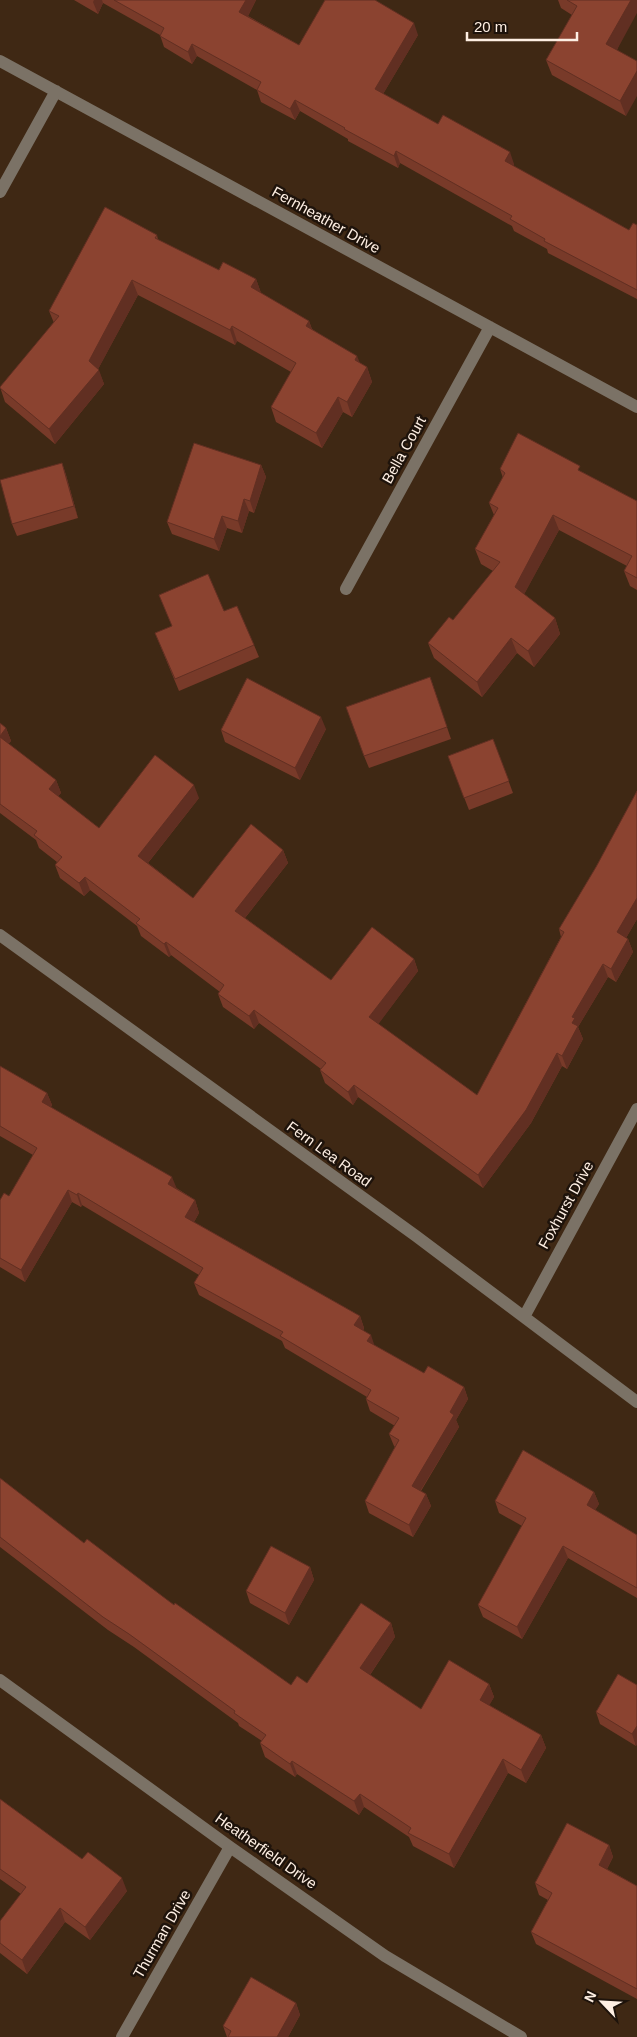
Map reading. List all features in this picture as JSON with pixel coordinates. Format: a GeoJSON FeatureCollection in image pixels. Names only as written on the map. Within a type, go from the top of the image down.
{"type":"FeatureCollection","features":[{"type":"Feature","properties":{"kind":"street","name":"Fernheather Drive"},"geometry":{"type":"LineString","coordinates":[[0,61],[637,407]]}},
{"type":"Feature","properties":{"kind":"street"},"geometry":{"type":"LineString","coordinates":[[0,192],[56,91]]}},
{"type":"Feature","properties":{"kind":"street","name":"Bella Court"},"geometry":{"type":"LineString","coordinates":[[346,589],[490,327]]}},
{"type":"Feature","properties":{"kind":"street","name":"Fern Lea Road"},"geometry":{"type":"LineString","coordinates":[[0,935],[408,1231],[637,1402]]}},
{"type":"Feature","properties":{"kind":"street","name":"Foxhurst Drive"},"geometry":{"type":"LineString","coordinates":[[524,1317],[637,1109]]}},
{"type":"Feature","properties":{"kind":"street","name":"Heatherfield Drive"},"geometry":{"type":"LineString","coordinates":[[0,1680],[230,1847],[385,1956],[521,2037]]}},
{"type":"Feature","properties":{"kind":"street","name":"Thurman Drive"},"geometry":{"type":"LineString","coordinates":[[122,2037],[230,1847]]}},
{"type":"Feature","properties":{"kind":"building"},"geometry":{"type":"Polygon","coordinates":[[[114,0],[246,0],[239,12],[299,45],[325,0],[375,0],[414,23],[375,89],[438,124],[443,115],[510,152],[505,161],[629,230],[633,223],[637,225],[637,290],[544,241],[545,239],[510,219],[512,216],[396,151],[394,156],[295,100],[290,109],[257,90],[261,82],[192,44],[188,52],[160,36],[164,28],[114,0]]]}},
{"type":"Feature","properties":{"kind":"building"},"geometry":{"type":"Polygon","coordinates":[[[567,0],[631,0],[606,44],[637,61],[637,71],[620,101],[546,60],[577,6],[567,0]]]}},
{"type":"Feature","properties":{"kind":"building"},"geometry":{"type":"Polygon","coordinates":[[[105,207],[157,235],[155,238],[219,270],[223,262],[256,279],[251,287],[309,321],[306,326],[357,356],[355,360],[367,367],[347,402],[338,397],[316,433],[271,407],[296,363],[232,326],[230,330],[132,280],[89,361],[99,370],[49,429],[0,387],[59,316],[49,311],[105,207]]]}},
{"type":"Feature","properties":{"kind":"building"},"geometry":{"type":"Polygon","coordinates":[[[518,433],[580,466],[578,470],[637,501],[637,578],[624,571],[632,556],[553,515],[515,587],[555,618],[528,651],[511,638],[477,682],[428,643],[449,617],[453,620],[500,562],[475,549],[498,508],[489,503],[505,473],[500,469],[518,433]]]}},
{"type":"Feature","properties":{"kind":"building"},"geometry":{"type":"Polygon","coordinates":[[[194,443],[261,465],[250,501],[244,499],[238,521],[222,516],[214,539],[167,522],[194,443]]]}},
{"type":"Feature","properties":{"kind":"building"},"geometry":{"type":"Polygon","coordinates":[[[62,463],[74,506],[12,524],[0,480],[62,463]]]}},
{"type":"Feature","properties":{"kind":"building"},"geometry":{"type":"Polygon","coordinates":[[[208,574],[224,611],[237,606],[254,645],[175,679],[155,633],[172,626],[159,595],[208,574]]]}},
{"type":"Feature","properties":{"kind":"building"},"geometry":{"type":"Polygon","coordinates":[[[430,677],[447,727],[364,756],[346,707],[430,677]]]}},
{"type":"Feature","properties":{"kind":"building"},"geometry":{"type":"Polygon","coordinates":[[[247,678],[321,717],[295,768],[221,730],[247,678]]]}},
{"type":"Feature","properties":{"kind":"building"},"geometry":{"type":"Polygon","coordinates":[[[0,723],[6,728],[0,736],[0,723]]]}},
{"type":"Feature","properties":{"kind":"building"},"geometry":{"type":"Polygon","coordinates":[[[0,737],[56,780],[49,789],[99,828],[155,755],[194,785],[138,856],[193,898],[251,824],[283,850],[235,911],[331,980],[372,927],[414,959],[369,1017],[477,1095],[564,932],[559,929],[596,867],[637,791],[637,898],[617,932],[628,939],[611,969],[603,964],[572,1017],[575,1018],[572,1023],[578,1026],[562,1056],[557,1053],[526,1110],[478,1175],[354,1085],[348,1092],[320,1070],[326,1063],[254,1010],[249,1016],[218,994],[224,985],[166,942],[164,944],[136,923],[140,919],[85,877],[79,883],[55,865],[62,857],[34,835],[37,831],[0,804],[0,737]]]}},
{"type":"Feature","properties":{"kind":"building"},"geometry":{"type":"Polygon","coordinates":[[[493,739],[509,781],[464,798],[448,756],[493,739]]]}},
{"type":"Feature","properties":{"kind":"building"},"geometry":{"type":"Polygon","coordinates":[[[0,1066],[47,1093],[42,1102],[172,1177],[168,1184],[195,1200],[185,1217],[360,1316],[354,1325],[371,1335],[367,1341],[424,1373],[428,1366],[464,1387],[450,1412],[454,1415],[412,1486],[426,1494],[409,1525],[365,1501],[399,1440],[389,1434],[399,1418],[366,1399],[371,1390],[280,1336],[283,1332],[194,1283],[203,1268],[78,1193],[77,1195],[68,1190],[21,1270],[0,1258],[0,1200],[4,1193],[9,1196],[37,1148],[0,1126],[0,1066]]]}},
{"type":"Feature","properties":{"kind":"building"},"geometry":{"type":"Polygon","coordinates":[[[523,1450],[594,1492],[587,1505],[637,1535],[637,1588],[563,1546],[517,1627],[478,1605],[526,1518],[495,1501],[523,1450]]]}},
{"type":"Feature","properties":{"kind":"building"},"geometry":{"type":"Polygon","coordinates":[[[0,1478],[84,1543],[87,1539],[174,1605],[175,1603],[291,1685],[297,1676],[307,1683],[361,1603],[391,1623],[360,1668],[421,1709],[449,1660],[489,1684],[480,1700],[541,1735],[521,1770],[503,1759],[449,1854],[408,1833],[411,1828],[360,1794],[354,1801],[292,1761],[290,1764],[260,1743],[266,1735],[103,1617],[0,1537],[0,1478]]]}},
{"type":"Feature","properties":{"kind":"building"},"geometry":{"type":"Polygon","coordinates":[[[271,1546],[310,1567],[285,1613],[246,1591],[271,1546]]]}},
{"type":"Feature","properties":{"kind":"building"},"geometry":{"type":"Polygon","coordinates":[[[618,1674],[637,1685],[637,1726],[632,1734],[596,1712],[618,1674]]]}},
{"type":"Feature","properties":{"kind":"building"},"geometry":{"type":"Polygon","coordinates":[[[0,1799],[82,1859],[88,1852],[122,1878],[85,1927],[60,1908],[22,1960],[0,1943],[0,1921],[26,1887],[0,1869],[0,1799]]]}},
{"type":"Feature","properties":{"kind":"building"},"geometry":{"type":"Polygon","coordinates":[[[567,1823],[609,1845],[599,1865],[637,1886],[637,1989],[531,1932],[552,1893],[535,1883],[567,1823]]]}},
{"type":"Feature","properties":{"kind":"building"},"geometry":{"type":"Polygon","coordinates":[[[251,1977],[296,2003],[277,2037],[228,2037],[231,2031],[223,2026],[251,1977]]]}}]}
